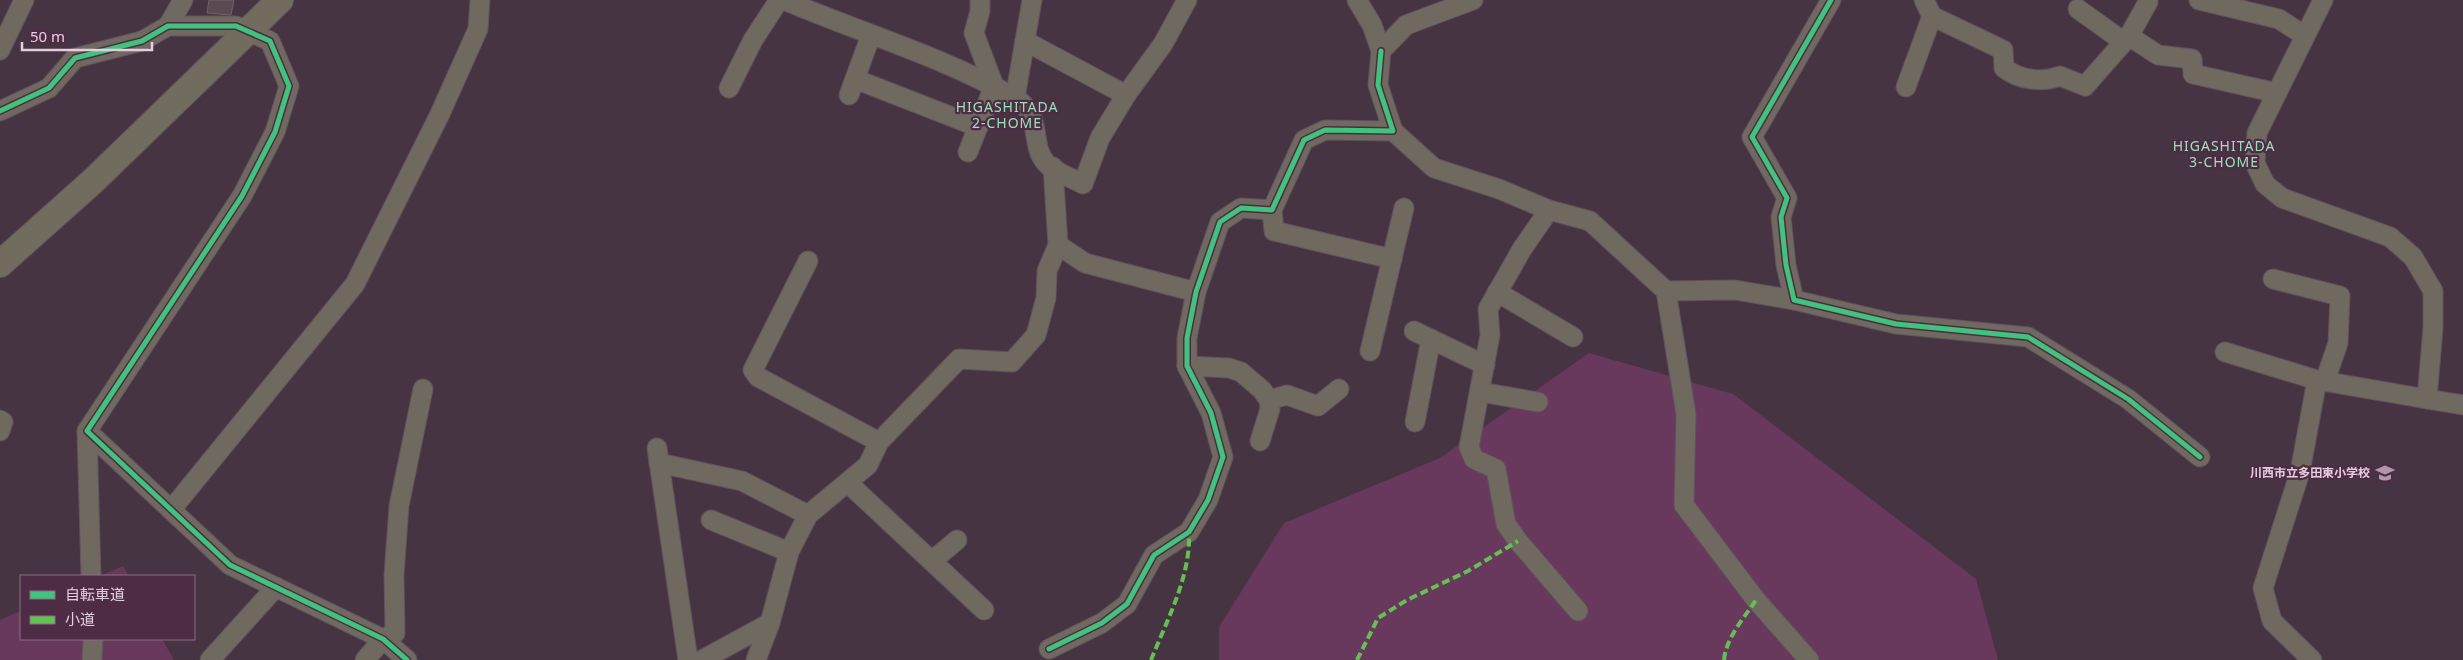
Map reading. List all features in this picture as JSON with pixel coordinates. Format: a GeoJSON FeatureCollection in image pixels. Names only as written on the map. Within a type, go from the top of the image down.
{"type":"FeatureCollection","features":[{"type":"Feature","properties":{"kind":"street"},"geometry":{"type":"LineString","coordinates":[[0,50],[24,0]]}},
{"type":"Feature","properties":{"kind":"street"},"geometry":{"type":"LineString","coordinates":[[168,26],[183,0]]}},
{"type":"Feature","properties":{"kind":"street"},"geometry":{"type":"LineString","coordinates":[[0,264],[93,181],[280,0]]}},
{"type":"Feature","properties":{"kind":"street"},"geometry":{"type":"LineString","coordinates":[[172,510],[355,284],[439,116],[478,29],[480,0]]}},
{"type":"Feature","properties":{"kind":"street"},"geometry":{"type":"LineString","coordinates":[[729,88],[753,40],[779,0]]}},
{"type":"Feature","properties":{"kind":"street"},"geometry":{"type":"LineString","coordinates":[[784,0],[962,69],[1014,98],[1020,102],[1034,121],[1038,145],[1046,163],[1083,184],[1100,138],[1126,94],[1163,44],[1187,0]]}},
{"type":"Feature","properties":{"kind":"street"},"geometry":{"type":"LineString","coordinates":[[968,152],[994,86],[974,33],[980,11],[980,0]]}},
{"type":"Feature","properties":{"kind":"street"},"geometry":{"type":"LineString","coordinates":[[1014,98],[1032,0]]}},
{"type":"Feature","properties":{"kind":"street"},"geometry":{"type":"LineString","coordinates":[[1357,0],[1372,25],[1381,51],[1378,85],[1393,131],[1434,168],[1499,189],[1549,210],[1590,221],[1666,290],[1686,414],[1684,506],[1756,600],[1809,660]]}},
{"type":"Feature","properties":{"kind":"street"},"geometry":{"type":"LineString","coordinates":[[1381,51],[1406,26],[1473,0]]}},
{"type":"Feature","properties":{"kind":"street"},"geometry":{"type":"LineString","coordinates":[[1794,300],[1786,265],[1781,218],[1787,198],[1752,137],[1831,0]]}},
{"type":"Feature","properties":{"kind":"street"},"geometry":{"type":"LineString","coordinates":[[2199,0],[2279,19],[2305,36]]}},
{"type":"Feature","properties":{"kind":"street"},"geometry":{"type":"LineString","coordinates":[[2323,0],[2257,133],[2256,163],[2265,184],[2282,198],[2390,237],[2413,257],[2433,291],[2434,328],[2427,399]]}},
{"type":"Feature","properties":{"kind":"street"},"geometry":{"type":"LineString","coordinates":[[1906,87],[1928,8],[2003,50],[2004,68],[2013,75],[2048,81],[2060,76],[2085,86],[2127,39],[2148,2]]}},
{"type":"Feature","properties":{"kind":"street"},"geometry":{"type":"LineString","coordinates":[[2078,9],[2127,39],[2158,55],[2192,59],[2193,74],[2276,93]]}},
{"type":"Feature","properties":{"kind":"street"},"geometry":{"type":"LineString","coordinates":[[0,111],[49,88],[75,58],[142,41],[168,26],[236,26],[270,41],[289,86],[275,132],[242,196],[87,431],[91,575]]}},
{"type":"Feature","properties":{"kind":"street"},"geometry":{"type":"LineString","coordinates":[[871,35],[852,87],[978,127]]}},
{"type":"Feature","properties":{"kind":"street"},"geometry":{"type":"LineString","coordinates":[[1025,41],[1126,94]]}},
{"type":"Feature","properties":{"kind":"street"},"geometry":{"type":"LineString","coordinates":[[1392,259],[1274,231],[1272,210],[1304,140],[1325,130],[1393,131]]}},
{"type":"Feature","properties":{"kind":"street"},"geometry":{"type":"LineString","coordinates":[[756,660],[770,623],[790,552],[808,515],[868,466],[879,442],[959,358],[1012,362],[1036,334],[1046,298],[1047,271],[1058,245],[1053,168]]}},
{"type":"Feature","properties":{"kind":"street"},"geometry":{"type":"LineString","coordinates":[[1049,649],[1102,623],[1127,604],[1154,555],[1189,532],[1208,500],[1223,457],[1211,413],[1187,366],[1187,338],[1196,292],[1220,222],[1240,208],[1272,210]]}},
{"type":"Feature","properties":{"kind":"street"},"geometry":{"type":"LineString","coordinates":[[1370,352],[1404,208]]}},
{"type":"Feature","properties":{"kind":"street"},"geometry":{"type":"LineString","coordinates":[[1549,210],[1522,249],[1488,309],[1490,335],[1469,447],[1474,459],[1496,469],[1506,524],[1518,541],[1578,611]]}},
{"type":"Feature","properties":{"kind":"street"},"geometry":{"type":"LineString","coordinates":[[1058,245],[1084,263],[1196,292]]}},
{"type":"Feature","properties":{"kind":"street"},"geometry":{"type":"LineString","coordinates":[[808,261],[753,370],[758,377],[879,442]]}},
{"type":"Feature","properties":{"kind":"street"},"geometry":{"type":"LineString","coordinates":[[2274,279],[2340,296],[2338,343],[2321,381],[2300,472],[2274,560],[2263,588],[2272,621],[2312,660]]}},
{"type":"Feature","properties":{"kind":"street"},"geometry":{"type":"LineString","coordinates":[[1666,290],[1735,290],[1794,300],[1896,324],[2028,337],[2128,399],[2200,457]]}},
{"type":"Feature","properties":{"kind":"street"},"geometry":{"type":"LineString","coordinates":[[1497,292],[1573,337]]}},
{"type":"Feature","properties":{"kind":"street"},"geometry":{"type":"LineString","coordinates":[[1414,330],[1485,365]]}},
{"type":"Feature","properties":{"kind":"street"},"geometry":{"type":"LineString","coordinates":[[1415,422],[1431,339]]}},
{"type":"Feature","properties":{"kind":"street"},"geometry":{"type":"LineString","coordinates":[[2225,352],[2321,381],[2463,405]]}},
{"type":"Feature","properties":{"kind":"street"},"geometry":{"type":"LineString","coordinates":[[1187,366],[1229,368],[1241,372],[1262,390],[1269,400],[1270,409],[1260,441]]}},
{"type":"Feature","properties":{"kind":"street"},"geometry":{"type":"LineString","coordinates":[[364,660],[383,639],[395,633],[394,575],[399,506],[423,389]]}},
{"type":"Feature","properties":{"kind":"street"},"geometry":{"type":"LineString","coordinates":[[1269,400],[1287,395],[1318,406],[1339,389]]}},
{"type":"Feature","properties":{"kind":"street"},"geometry":{"type":"LineString","coordinates":[[1480,392],[1538,402]]}},
{"type":"Feature","properties":{"kind":"street"},"geometry":{"type":"LineString","coordinates":[[0,420],[4,422],[0,431]]}},
{"type":"Feature","properties":{"kind":"street"},"geometry":{"type":"LineString","coordinates":[[87,431],[230,565],[383,639],[407,660]]}},
{"type":"Feature","properties":{"kind":"street"},"geometry":{"type":"LineString","coordinates":[[688,660],[658,456],[742,480],[808,515]]}},
{"type":"Feature","properties":{"kind":"street"},"geometry":{"type":"LineString","coordinates":[[848,483],[984,610]]}},
{"type":"Feature","properties":{"kind":"street"},"geometry":{"type":"LineString","coordinates":[[711,520],[790,552]]}},
{"type":"Feature","properties":{"kind":"street"},"geometry":{"type":"LineString","coordinates":[[932,561],[957,540]]}},
{"type":"Feature","properties":{"kind":"street"},"geometry":{"type":"LineString","coordinates":[[210,660],[276,588]]}},
{"type":"Feature","properties":{"kind":"street"},"geometry":{"type":"LineString","coordinates":[[702,660],[770,623]]}},
{"type":"Feature","properties":{"kind":"street"},"geometry":{"type":"LineString","coordinates":[[92,660],[93,640]]}},
{"type":"Feature","properties":{"kind":"shaded area"},"geometry":{"type":"Polygon","coordinates":[[[1589,353],[1733,394],[1976,579],[1998,660],[1219,660],[1219,627],[1284,523],[1440,458],[1589,353]]]}},
{"type":"Feature","properties":{"kind":"shaded area"},"geometry":{"type":"Polygon","coordinates":[[[123,566],[128,575],[102,575],[123,566]]]}},
{"type":"Feature","properties":{"kind":"shaded area"},"geometry":{"type":"Polygon","coordinates":[[[20,611],[20,640],[163,640],[174,660],[0,660],[0,620],[20,611]]]}},
{"type":"Feature","properties":{"kind":"building"},"geometry":{"type":"Polygon","coordinates":[[[209,0],[234,0],[231,15],[207,13],[209,0]]]}},
{"type":"Feature","properties":{"kind":"marked path"},"geometry":{"type":"LineString","coordinates":[[1151,660],[1177,598],[1186,565],[1189,532]]}},
{"type":"Feature","properties":{"kind":"marked path"},"geometry":{"type":"LineString","coordinates":[[1357,660],[1378,618],[1407,600],[1468,571],[1518,541]]}},
{"type":"Feature","properties":{"kind":"marked path"},"geometry":{"type":"LineString","coordinates":[[1724,660],[1725,652],[1732,636],[1756,600]]}},
{"type":"Feature","properties":{"kind":"cycle path"},"geometry":{"type":"LineString","coordinates":[[1831,0],[1752,137],[1787,198],[1781,217],[1786,265],[1794,300],[1896,324],[2028,337],[2128,399],[2200,457]]}},
{"type":"Feature","properties":{"kind":"cycle path"},"geometry":{"type":"LineString","coordinates":[[0,111],[49,88],[75,58],[142,41],[168,26],[236,26],[270,41],[289,86],[275,132],[242,196],[87,431],[230,565],[383,639],[407,660]]}},
{"type":"Feature","properties":{"kind":"cycle path"},"geometry":{"type":"LineString","coordinates":[[1049,649],[1102,623],[1127,604],[1154,555],[1189,532],[1208,500],[1223,457],[1211,413],[1187,366],[1187,338],[1196,292],[1220,222],[1241,208],[1272,210],[1304,140],[1325,130],[1393,131],[1378,85],[1381,51]]}},
{"type":"Feature","properties":{"kind":"place","name":"川西市立多田東小学校"},"geometry":{"type":"Point","coordinates":[2385,473]}},
{"type":"Feature","properties":{"kind":"district","name":"HIGASHITADA 2-CHOME"},"geometry":{"type":"Point","coordinates":[1007,116]}},
{"type":"Feature","properties":{"kind":"district","name":"HIGASHITADA 3-CHOME"},"geometry":{"type":"Point","coordinates":[2224,154]}}]}
